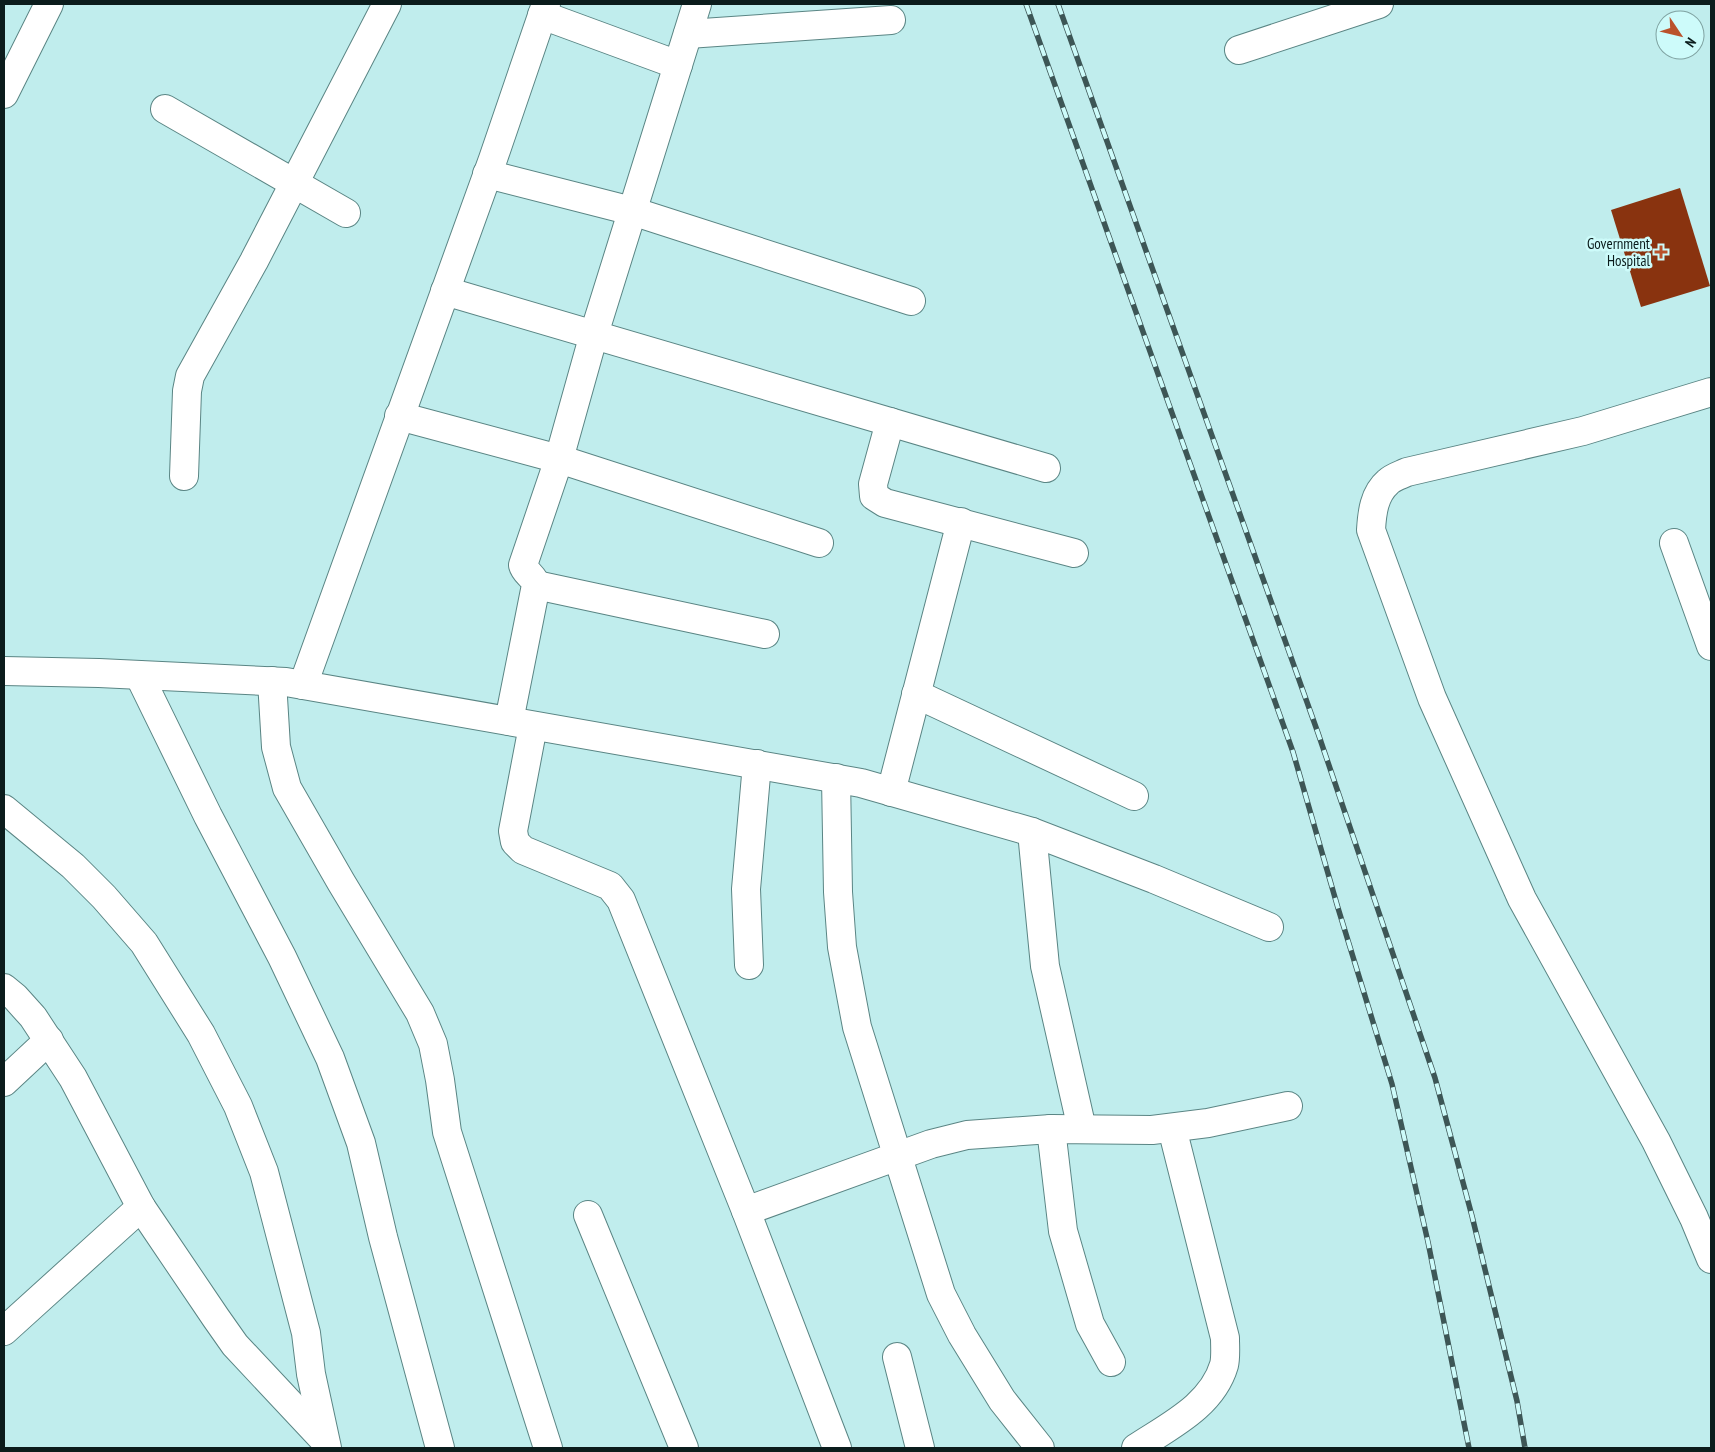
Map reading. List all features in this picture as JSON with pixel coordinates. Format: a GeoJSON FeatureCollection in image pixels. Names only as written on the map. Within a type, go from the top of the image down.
{"type":"FeatureCollection","features":[{"type":"Feature","properties":{"kind":"street"},"geometry":{"type":"LineString","coordinates":[[4,94],[50,4]]}},
{"type":"Feature","properties":{"kind":"street"},"geometry":{"type":"LineString","coordinates":[[184,476],[190,376],[254,261],[386,4]]}},
{"type":"Feature","properties":{"kind":"street"},"geometry":{"type":"LineString","coordinates":[[697,4],[594,334],[559,459],[523,564],[536,585],[521,723],[513,831],[515,842],[524,850],[610,886],[621,900],[746,1212],[837,1448]]}},
{"type":"Feature","properties":{"kind":"street"},"geometry":{"type":"LineString","coordinates":[[1239,50],[1379,4]]}},
{"type":"Feature","properties":{"kind":"street"},"geometry":{"type":"LineString","coordinates":[[303,684],[487,174],[544,10],[678,65]]}},
{"type":"Feature","properties":{"kind":"street"},"geometry":{"type":"LineString","coordinates":[[688,34],[891,20]]}},
{"type":"Feature","properties":{"kind":"street"},"geometry":{"type":"LineString","coordinates":[[164,109],[346,213]]}},
{"type":"Feature","properties":{"kind":"street"},"geometry":{"type":"LineString","coordinates":[[487,174],[632,212],[911,301]]}},
{"type":"Feature","properties":{"kind":"street"},"geometry":{"type":"LineString","coordinates":[[445,291],[1046,468]]}},
{"type":"Feature","properties":{"kind":"street"},"geometry":{"type":"LineString","coordinates":[[1711,392],[1583,431],[1406,472],[1389,481],[1378,495],[1372,512],[1371,530],[1432,698],[1522,899],[1656,1141],[1694,1218],[1711,1259]]}},
{"type":"Feature","properties":{"kind":"street"},"geometry":{"type":"LineString","coordinates":[[399,416],[559,459],[819,543]]}},
{"type":"Feature","properties":{"kind":"street"},"geometry":{"type":"LineString","coordinates":[[890,422],[873,484],[874,496],[885,503],[1074,553]]}},
{"type":"Feature","properties":{"kind":"street"},"geometry":{"type":"LineString","coordinates":[[891,792],[960,522]]}},
{"type":"Feature","properties":{"kind":"street"},"geometry":{"type":"LineString","coordinates":[[1674,543],[1711,646]]}},
{"type":"Feature","properties":{"kind":"street"},"geometry":{"type":"LineString","coordinates":[[536,585],[764,634]]}},
{"type":"Feature","properties":{"kind":"street"},"geometry":{"type":"LineString","coordinates":[[4,671],[139,675],[303,684],[861,783],[1032,832],[1154,879],[1269,928]]}},
{"type":"Feature","properties":{"kind":"street"},"geometry":{"type":"LineString","coordinates":[[139,675],[208,816],[282,957],[330,1058],[361,1143],[383,1236],[440,1448]]}},
{"type":"Feature","properties":{"kind":"street"},"geometry":{"type":"LineString","coordinates":[[272,681],[276,747],[287,788],[420,1013],[433,1044],[447,1132],[548,1448]]}},
{"type":"Feature","properties":{"kind":"street"},"geometry":{"type":"LineString","coordinates":[[916,694],[1134,796]]}},
{"type":"Feature","properties":{"kind":"street"},"geometry":{"type":"LineString","coordinates":[[749,966],[746,889],[757,764]]}},
{"type":"Feature","properties":{"kind":"street"},"geometry":{"type":"LineString","coordinates":[[836,778],[838,892],[842,947],[858,1027],[897,1156],[941,1294],[962,1335],[1002,1400],[1040,1448]]}},
{"type":"Feature","properties":{"kind":"street"},"geometry":{"type":"LineString","coordinates":[[4,809],[73,866],[104,897],[144,943],[201,1034],[238,1106],[264,1172],[306,1333],[311,1374],[326,1444]]}},
{"type":"Feature","properties":{"kind":"street"},"geometry":{"type":"LineString","coordinates":[[1032,832],[1045,966],[1082,1129]]}},
{"type":"Feature","properties":{"kind":"street"},"geometry":{"type":"LineString","coordinates":[[4,988],[33,1017],[49,1040],[73,1078],[140,1207],[235,1345],[326,1444]]}},
{"type":"Feature","properties":{"kind":"street"},"geometry":{"type":"LineString","coordinates":[[4,1082],[49,1040]]}},
{"type":"Feature","properties":{"kind":"street"},"geometry":{"type":"LineString","coordinates":[[746,1212],[931,1144],[967,1135],[1051,1129],[1137,1131],[1172,1128],[1208,1123],[1288,1106]]}},
{"type":"Feature","properties":{"kind":"street"},"geometry":{"type":"LineString","coordinates":[[1136,1448],[1204,1400],[1217,1383],[1225,1363],[1225,1338],[1172,1128]]}},
{"type":"Feature","properties":{"kind":"street"},"geometry":{"type":"LineString","coordinates":[[1051,1129],[1063,1231],[1090,1324],[1112,1362]]}},
{"type":"Feature","properties":{"kind":"street"},"geometry":{"type":"LineString","coordinates":[[4,1332],[140,1207]]}},
{"type":"Feature","properties":{"kind":"street"},"geometry":{"type":"LineString","coordinates":[[588,1215],[684,1448]]}},
{"type":"Feature","properties":{"kind":"street"},"geometry":{"type":"LineString","coordinates":[[897,1357],[920,1448]]}},
{"type":"Feature","properties":{"kind":"building"},"geometry":{"type":"Polygon","coordinates":[[[1680,188],[1710,286],[1641,307],[1611,210],[1680,188]]]}},
{"type":"Feature","properties":{"kind":"railway"},"geometry":{"type":"LineString","coordinates":[[1026,4],[1293,752],[1392,1084],[1428,1242],[1469,1448]]}},
{"type":"Feature","properties":{"kind":"railway"},"geometry":{"type":"LineString","coordinates":[[1058,4],[1318,733],[1435,1078],[1472,1216],[1517,1401],[1525,1448]]}},
{"type":"Feature","properties":{"kind":"place","name":"Government Hospital"},"geometry":{"type":"Point","coordinates":[1661,252]}}]}
